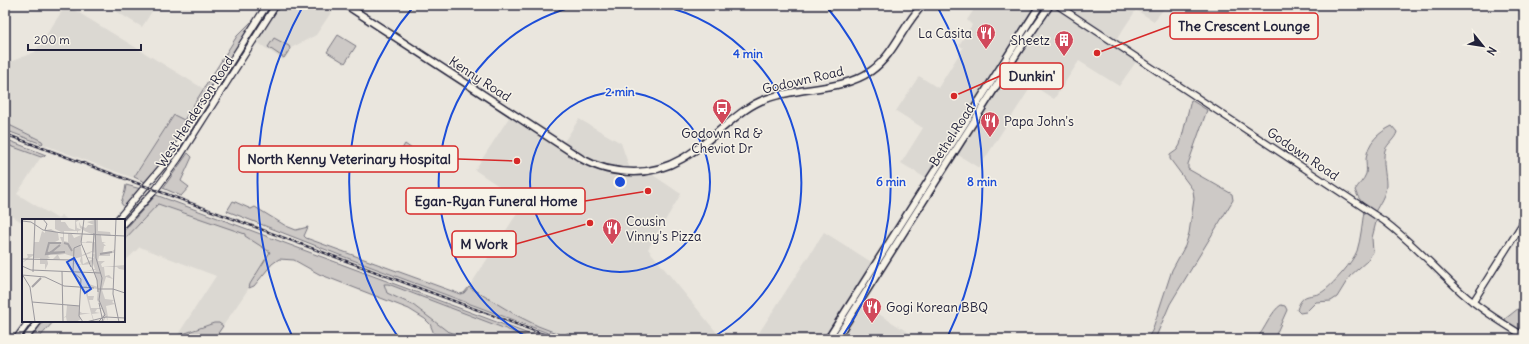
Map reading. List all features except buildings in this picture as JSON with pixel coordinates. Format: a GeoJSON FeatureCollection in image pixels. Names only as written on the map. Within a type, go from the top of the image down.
{"type":"FeatureCollection","features":[{"type":"Feature","properties":{"kind":"main road","name":"West Henderson Road"},"geometry":{"type":"LineString","coordinates":[[119,219],[172,155],[267,5]]}},
{"type":"Feature","properties":{"kind":"main road","name":"West Henderson Road"},"geometry":{"type":"LineString","coordinates":[[125,223],[156,188],[178,159],[276,5]]}},
{"type":"Feature","properties":{"kind":"main road","name":"Kenny Road"},"geometry":{"type":"LineString","coordinates":[[346,5],[578,157],[590,164],[603,168]]}},
{"type":"Feature","properties":{"kind":"main road","name":"Godown Road"},"geometry":{"type":"LineString","coordinates":[[603,168],[618,171],[638,172],[668,166],[693,153],[738,115],[759,102],[786,93],[846,82],[866,74],[878,66],[887,56],[912,17],[924,5]]}},
{"type":"Feature","properties":{"kind":"main road","name":"Bethel Road"},"geometry":{"type":"LineString","coordinates":[[828,339],[1040,5]]}},
{"type":"Feature","properties":{"kind":"main road","name":"Bethel Road"},"geometry":{"type":"LineString","coordinates":[[836,339],[1019,50],[1050,5]]}},
{"type":"Feature","properties":{"kind":"main road","name":"Godown Road"},"geometry":{"type":"LineString","coordinates":[[1057,5],[1384,221],[1407,240],[1473,302],[1503,324],[1524,336]]}},
{"type":"Feature","properties":{"kind":"main road"},"geometry":{"type":"LineString","coordinates":[[1473,302],[1524,221]]}},
{"type":"Feature","properties":{"kind":"main road"},"geometry":{"type":"LineString","coordinates":[[16,339],[28,322]]}},
{"type":"Feature","properties":{"kind":"main road"},"geometry":{"type":"LineString","coordinates":[[25,339],[38,322]]}},
{"type":"Feature","properties":{"kind":"shaded area"},"geometry":{"type":"Polygon","coordinates":[[[66,5],[204,89],[183,121],[174,115],[133,178],[42,144],[42,141],[5,123],[5,64],[35,52],[66,5]]]}},
{"type":"Feature","properties":{"kind":"shaded area"},"geometry":{"type":"Polygon","coordinates":[[[115,5],[156,5],[142,27],[112,9],[115,5]]]}},
{"type":"Feature","properties":{"kind":"shaded area"},"geometry":{"type":"Polygon","coordinates":[[[250,5],[336,5],[316,35],[291,48],[283,60],[257,42],[272,18],[250,5]]]}},
{"type":"Feature","properties":{"kind":"shaded area"},"geometry":{"type":"Polygon","coordinates":[[[964,5],[1167,5],[1154,21],[1136,10],[1114,43],[1138,59],[1119,86],[1079,61],[1054,99],[1032,85],[979,168],[947,148],[927,179],[901,163],[923,128],[896,111],[919,76],[938,88],[963,48],[959,45],[972,25],[967,20],[973,11],[964,5]]]}},
{"type":"Feature","properties":{"kind":"shaded area"},"geometry":{"type":"Polygon","coordinates":[[[251,22],[252,23],[167,158],[147,183],[134,177],[174,115],[184,120],[237,36],[251,22]]]}},
{"type":"Feature","properties":{"kind":"shaded area"},"geometry":{"type":"Polygon","coordinates":[[[338,35],[356,46],[345,63],[327,52],[338,35]]]}},
{"type":"Feature","properties":{"kind":"shaded area"},"geometry":{"type":"Polygon","coordinates":[[[274,38],[289,46],[290,49],[284,58],[268,47],[274,38]]]}},
{"type":"Feature","properties":{"kind":"shaded area"},"geometry":{"type":"Polygon","coordinates":[[[1191,100],[1207,110],[1188,164],[1188,169],[1232,194],[1233,200],[1170,304],[1155,339],[1147,339],[1152,331],[1172,270],[1185,246],[1189,233],[1194,199],[1193,190],[1170,159],[1170,155],[1177,150],[1180,145],[1191,100]]]}},
{"type":"Feature","properties":{"kind":"shaded area"},"geometry":{"type":"Polygon","coordinates":[[[512,113],[562,145],[579,119],[621,143],[631,172],[647,171],[681,194],[648,249],[722,339],[584,339],[567,333],[564,336],[538,326],[516,315],[469,287],[524,203],[475,170],[512,113]]]}},
{"type":"Feature","properties":{"kind":"shaded area"},"geometry":{"type":"Polygon","coordinates":[[[5,123],[42,141],[43,143],[42,144],[5,130],[5,123]]]}},
{"type":"Feature","properties":{"kind":"shaded area"},"geometry":{"type":"Polygon","coordinates":[[[1392,126],[1397,132],[1385,150],[1384,168],[1386,189],[1384,196],[1375,212],[1363,203],[1355,190],[1366,174],[1366,159],[1371,143],[1378,135],[1392,126]]]}},
{"type":"Feature","properties":{"kind":"shaded area"},"geometry":{"type":"Polygon","coordinates":[[[5,139],[46,155],[41,157],[5,144],[5,139]]]}},
{"type":"Feature","properties":{"kind":"shaded area"},"geometry":{"type":"Polygon","coordinates":[[[5,144],[41,157],[17,194],[58,219],[22,219],[22,222],[5,211],[5,144]]]}},
{"type":"Feature","properties":{"kind":"shaded area"},"geometry":{"type":"Polygon","coordinates":[[[405,144],[422,156],[413,170],[396,159],[405,144]]]}},
{"type":"Feature","properties":{"kind":"shaded area"},"geometry":{"type":"Polygon","coordinates":[[[188,153],[192,157],[181,181],[189,187],[181,196],[163,188],[188,153]]]}},
{"type":"Feature","properties":{"kind":"shaded area"},"geometry":{"type":"Polygon","coordinates":[[[126,185],[141,189],[124,207],[121,203],[126,185]]]}},
{"type":"Feature","properties":{"kind":"shaded area"},"geometry":{"type":"Polygon","coordinates":[[[156,195],[542,339],[532,339],[388,284],[384,284],[387,293],[413,305],[447,331],[472,339],[436,339],[430,324],[409,309],[319,274],[294,260],[279,259],[272,264],[254,286],[249,288],[270,252],[245,236],[245,234],[158,204],[125,239],[125,230],[156,195]]]}},
{"type":"Feature","properties":{"kind":"shaded area"},"geometry":{"type":"Polygon","coordinates":[[[233,201],[251,209],[255,207],[286,226],[296,230],[308,227],[304,236],[306,238],[460,294],[464,293],[469,287],[516,315],[538,326],[564,336],[567,333],[584,339],[564,339],[342,256],[227,211],[233,201]]]}},
{"type":"Feature","properties":{"kind":"shaded area"},"geometry":{"type":"Polygon","coordinates":[[[158,204],[246,234],[246,236],[270,252],[249,288],[223,326],[218,323],[206,325],[177,336],[216,276],[140,247],[125,261],[125,239],[158,204]]]}},
{"type":"Feature","properties":{"kind":"shaded area"},"geometry":{"type":"Polygon","coordinates":[[[1364,211],[1377,218],[1372,238],[1373,252],[1367,261],[1350,276],[1337,297],[1331,301],[1316,302],[1306,312],[1300,313],[1297,310],[1302,299],[1321,293],[1325,290],[1343,272],[1355,256],[1360,241],[1364,211]]]}},
{"type":"Feature","properties":{"kind":"shaded area"},"geometry":{"type":"Polygon","coordinates":[[[61,215],[67,219],[58,219],[61,215]]]}},
{"type":"Feature","properties":{"kind":"shaded area"},"geometry":{"type":"Polygon","coordinates":[[[824,232],[873,263],[851,297],[919,339],[755,339],[824,232]]]}},
{"type":"Feature","properties":{"kind":"shaded area"},"geometry":{"type":"Polygon","coordinates":[[[384,284],[388,284],[532,339],[472,339],[447,331],[413,305],[387,293],[384,284]]]}},
{"type":"Feature","properties":{"kind":"shaded area"},"geometry":{"type":"Polygon","coordinates":[[[1281,305],[1285,306],[1287,310],[1274,339],[1256,339],[1274,312],[1281,305]]]}},
{"type":"Feature","properties":{"kind":"shaded area"},"geometry":{"type":"Polygon","coordinates":[[[1519,308],[1524,312],[1524,333],[1506,322],[1505,319],[1519,308]]]}},
{"type":"Feature","properties":{"kind":"shaded area"},"geometry":{"type":"Polygon","coordinates":[[[43,322],[53,322],[38,339],[30,339],[43,322]]]}},
{"type":"Feature","properties":{"kind":"shaded area"},"geometry":{"type":"Polygon","coordinates":[[[214,323],[219,323],[223,326],[214,339],[175,339],[177,336],[214,323]]]}},
{"type":"Feature","properties":{"kind":"railway"},"geometry":{"type":"LineString","coordinates":[[5,134],[556,339]]}},
{"type":"Feature","properties":{"kind":"place","name":"La Casita"},"geometry":{"type":"Point","coordinates":[986,50]}},
{"type":"Feature","properties":{"kind":"place","name":"The Crescent Lounge"},"geometry":{"type":"Point","coordinates":[1097,53]}},
{"type":"Feature","properties":{"kind":"place","name":"Sheetz"},"geometry":{"type":"Point","coordinates":[1064,57]}},
{"type":"Feature","properties":{"kind":"place","name":"Dunkin'"},"geometry":{"type":"Point","coordinates":[954,96]}},
{"type":"Feature","properties":{"kind":"place","name":"Godown Rd & Cheviot Dr"},"geometry":{"type":"Point","coordinates":[722,125]}},
{"type":"Feature","properties":{"kind":"place","name":"Papa John's"},"geometry":{"type":"Point","coordinates":[990,138]}},
{"type":"Feature","properties":{"kind":"place","name":"North Kenny Veterinary Hospital"},"geometry":{"type":"Point","coordinates":[517,161]}},
{"type":"Feature","properties":{"kind":"place","name":"Egan-Ryan Funeral Home"},"geometry":{"type":"Point","coordinates":[648,191]}},
{"type":"Feature","properties":{"kind":"place","name":"M Work"},"geometry":{"type":"Point","coordinates":[590,223]}},
{"type":"Feature","properties":{"kind":"place","name":"Cousin Vinny's Pizza"},"geometry":{"type":"Point","coordinates":[612,245]}},
{"type":"Feature","properties":{"kind":"place","name":"Gogi Korean BBQ"},"geometry":{"type":"Point","coordinates":[872,324]}}]}
